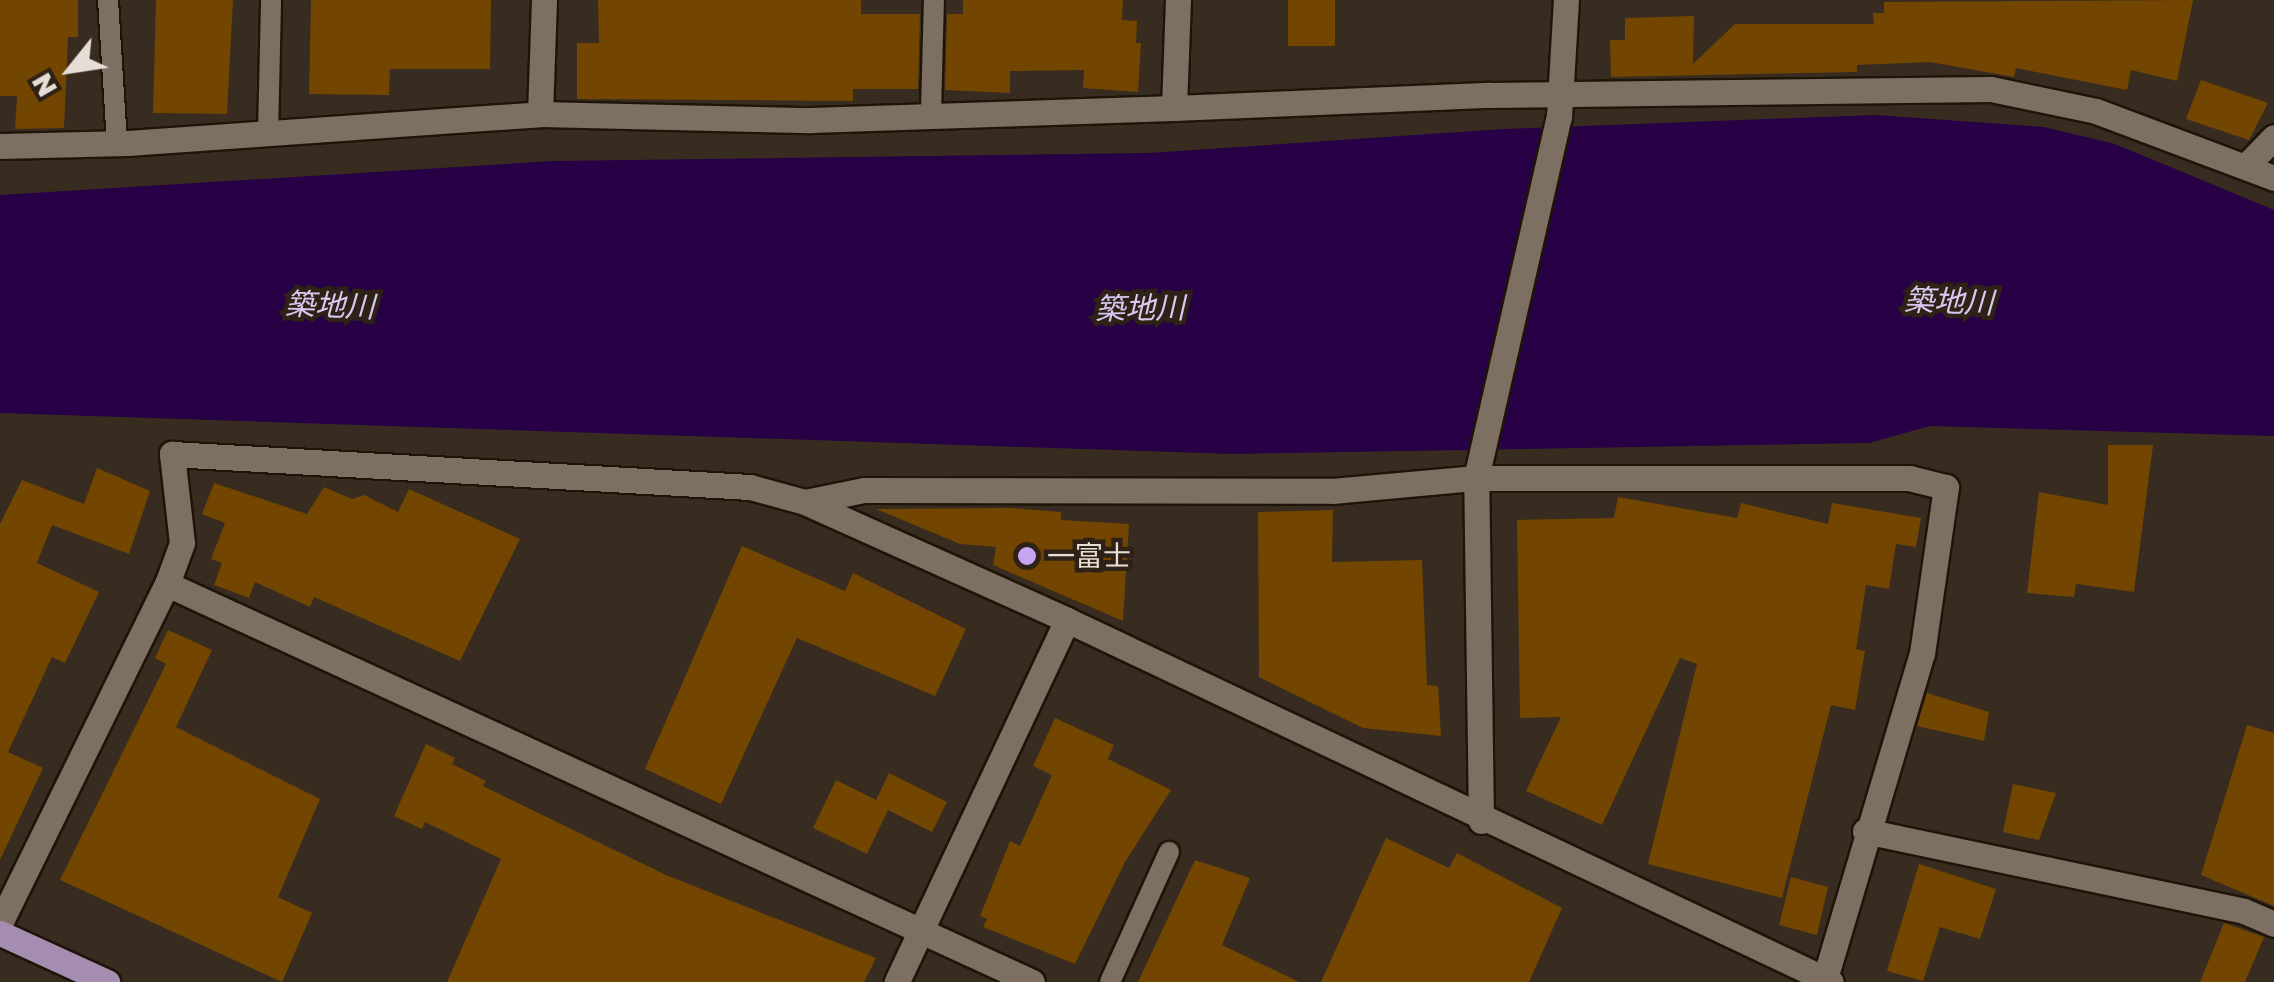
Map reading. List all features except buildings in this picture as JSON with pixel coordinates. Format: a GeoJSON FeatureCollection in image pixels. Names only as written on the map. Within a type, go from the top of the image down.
{"type":"FeatureCollection","features":[{"type":"Feature","properties":{"kind":"main road"},"geometry":{"type":"LineString","coordinates":[[0,933],[108,982]]}},
{"type":"Feature","properties":{"kind":"street"},"geometry":{"type":"LineString","coordinates":[[540,114],[544,0]]}},
{"type":"Feature","properties":{"kind":"street"},"geometry":{"type":"LineString","coordinates":[[1174,108],[1178,0]]}},
{"type":"Feature","properties":{"kind":"street"},"geometry":{"type":"LineString","coordinates":[[1481,821],[1478,469],[1561,107],[1566,0]]}},
{"type":"Feature","properties":{"kind":"street"},"geometry":{"type":"LineString","coordinates":[[0,146],[117,144],[540,114],[812,120],[931,112],[1561,107],[1991,89],[2096,111],[2274,178]]}},
{"type":"Feature","properties":{"kind":"street"},"geometry":{"type":"LineString","coordinates":[[2246,166],[2274,138]]}},
{"type":"Feature","properties":{"kind":"street"},"geometry":{"type":"LineString","coordinates":[[0,923],[166,584],[182,543],[172,454],[750,486],[805,502],[1067,620],[1481,821],[1828,980],[1865,831],[1922,653],[1946,487],[1909,478],[1478,469],[1332,491],[864,490],[805,502]]}},
{"type":"Feature","properties":{"kind":"street"},"geometry":{"type":"LineString","coordinates":[[166,584],[1032,982]]}},
{"type":"Feature","properties":{"kind":"street"},"geometry":{"type":"LineString","coordinates":[[897,982],[1067,620]]}},
{"type":"Feature","properties":{"kind":"street"},"geometry":{"type":"LineString","coordinates":[[1865,831],[2244,911],[2274,924]]}},
{"type":"Feature","properties":{"kind":"lane"},"geometry":{"type":"LineString","coordinates":[[108,0],[117,144]]}},
{"type":"Feature","properties":{"kind":"lane"},"geometry":{"type":"LineString","coordinates":[[268,135],[271,0]]}},
{"type":"Feature","properties":{"kind":"lane"},"geometry":{"type":"LineString","coordinates":[[931,112],[934,0]]}},
{"type":"Feature","properties":{"kind":"lane"},"geometry":{"type":"LineString","coordinates":[[1110,982],[1169,852]]}},
{"type":"Feature","properties":{"kind":"water","name":"築地川"},"geometry":{"type":"Polygon","coordinates":[[[1875,115],[2044,127],[2115,144],[2274,210],[2274,436],[1930,426],[1869,443],[1232,454],[0,413],[0,195],[553,161],[1148,153],[1504,129],[1875,115]]]}},
{"type":"Feature","properties":{"kind":"place","name":"一富士"},"geometry":{"type":"Point","coordinates":[1027,556]}}]}
